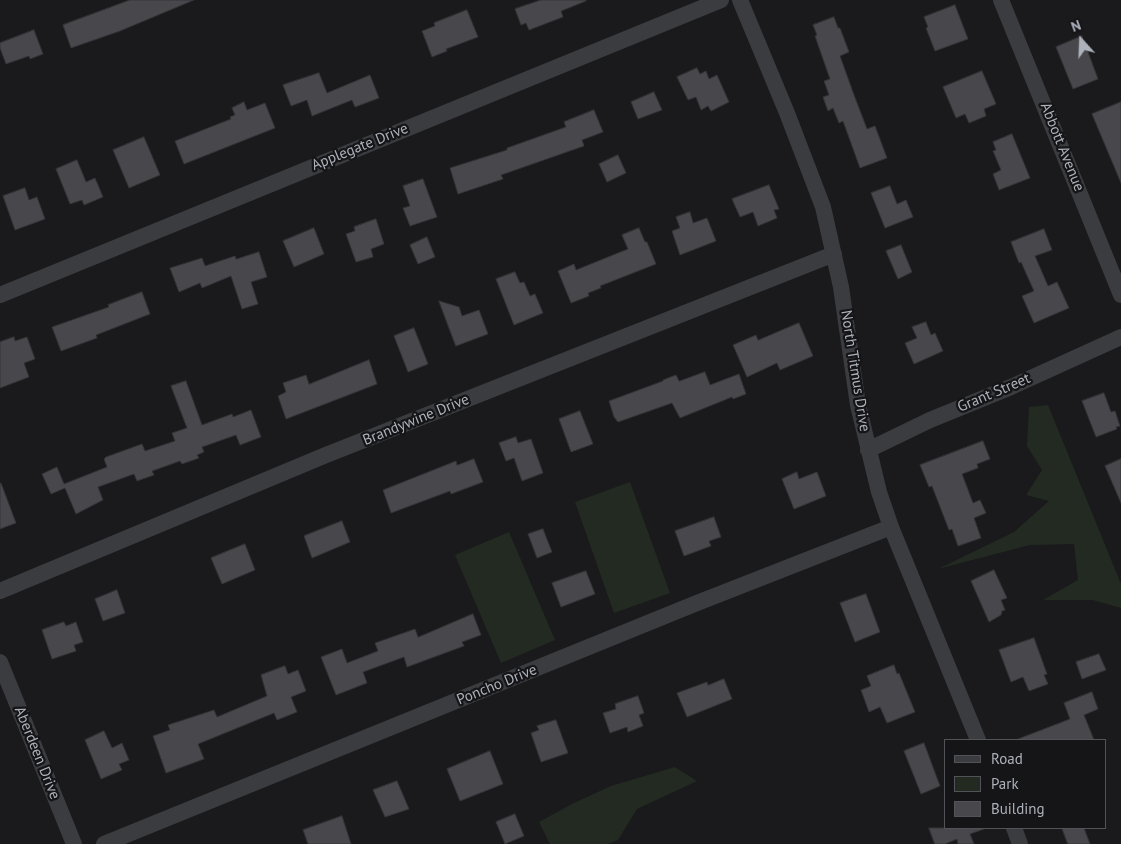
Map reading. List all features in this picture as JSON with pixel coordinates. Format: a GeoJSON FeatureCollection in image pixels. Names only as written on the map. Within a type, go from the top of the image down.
{"type":"FeatureCollection","features":[{"type":"Feature","properties":{"kind":"street","name":"Applegate Drive"},"geometry":{"type":"LineString","coordinates":[[0,295],[720,0]]}},
{"type":"Feature","properties":{"kind":"street","name":"North Titmus Drive"},"geometry":{"type":"LineString","coordinates":[[740,0],[787,112],[823,207],[848,330],[858,405],[879,492],[891,527],[978,739]]}},
{"type":"Feature","properties":{"kind":"street","name":"Abbott Avenue"},"geometry":{"type":"LineString","coordinates":[[1001,0],[1121,295]]}},
{"type":"Feature","properties":{"kind":"street","name":"Brandywine Drive"},"geometry":{"type":"LineString","coordinates":[[0,591],[326,455],[834,254]]}},
{"type":"Feature","properties":{"kind":"street","name":"Grant Street"},"geometry":{"type":"LineString","coordinates":[[868,450],[930,420],[1121,337]]}},
{"type":"Feature","properties":{"kind":"street","name":"Poncho Drive"},"geometry":{"type":"LineString","coordinates":[[104,844],[688,607],[891,527]]}},
{"type":"Feature","properties":{"kind":"street","name":"Aberdeen Drive"},"geometry":{"type":"LineString","coordinates":[[0,662],[74,844]]}},
{"type":"Feature","properties":{"kind":"street"},"geometry":{"type":"LineString","coordinates":[[1014,829],[1020,844]]}},
{"type":"Feature","properties":{"kind":"green space"},"geometry":{"type":"Polygon","coordinates":[[[1048,405],[1121,584],[1121,608],[1093,600],[1043,600],[1078,580],[1074,544],[1030,545],[938,569],[1014,532],[1049,501],[1026,495],[1042,470],[1027,446],[1029,407],[1048,405]]]}},
{"type":"Feature","properties":{"kind":"green space"},"geometry":{"type":"Polygon","coordinates":[[[630,482],[670,593],[614,613],[575,502],[630,482]]]}},
{"type":"Feature","properties":{"kind":"green space"},"geometry":{"type":"Polygon","coordinates":[[[509,532],[555,640],[501,663],[455,555],[509,532]]]}},
{"type":"Feature","properties":{"kind":"green space"},"geometry":{"type":"Polygon","coordinates":[[[675,767],[697,781],[637,809],[618,840],[608,844],[550,844],[539,822],[611,786],[675,767]]]}},
{"type":"Feature","properties":{"kind":"building"},"geometry":{"type":"Polygon","coordinates":[[[130,0],[194,0],[120,31],[71,48],[63,25],[130,0]]]}},
{"type":"Feature","properties":{"kind":"building"},"geometry":{"type":"Polygon","coordinates":[[[541,0],[586,1],[561,11],[563,17],[529,30],[526,23],[521,25],[515,9],[541,0]]]}},
{"type":"Feature","properties":{"kind":"building"},"geometry":{"type":"Polygon","coordinates":[[[955,5],[968,39],[935,51],[924,17],[955,5]]]}},
{"type":"Feature","properties":{"kind":"building"},"geometry":{"type":"Polygon","coordinates":[[[467,10],[478,37],[446,49],[447,51],[432,57],[422,31],[435,26],[434,23],[467,10]]]}},
{"type":"Feature","properties":{"kind":"building"},"geometry":{"type":"Polygon","coordinates":[[[834,17],[849,52],[840,56],[854,95],[867,129],[875,126],[887,158],[860,168],[843,121],[839,123],[833,108],[828,111],[823,97],[829,95],[824,81],[830,79],[813,25],[834,17]]]}},
{"type":"Feature","properties":{"kind":"building"},"geometry":{"type":"Polygon","coordinates":[[[34,30],[43,54],[30,59],[29,56],[6,64],[0,43],[34,30]]]}},
{"type":"Feature","properties":{"kind":"building"},"geometry":{"type":"Polygon","coordinates":[[[1082,36],[1098,79],[1073,89],[1056,47],[1082,36]]]}},
{"type":"Feature","properties":{"kind":"building"},"geometry":{"type":"Polygon","coordinates":[[[697,68],[700,74],[706,71],[709,79],[717,75],[729,102],[711,111],[708,106],[701,110],[696,97],[688,100],[677,77],[697,68]]]}},
{"type":"Feature","properties":{"kind":"building"},"geometry":{"type":"Polygon","coordinates":[[[982,71],[996,104],[984,109],[986,116],[969,123],[965,114],[956,118],[943,87],[982,71]]]}},
{"type":"Feature","properties":{"kind":"building"},"geometry":{"type":"Polygon","coordinates":[[[319,73],[327,93],[370,75],[379,98],[355,107],[352,100],[312,116],[307,100],[291,106],[283,85],[319,73]]]}},
{"type":"Feature","properties":{"kind":"building"},"geometry":{"type":"Polygon","coordinates":[[[654,92],[662,110],[638,119],[631,102],[654,92]]]}},
{"type":"Feature","properties":{"kind":"building"},"geometry":{"type":"Polygon","coordinates":[[[244,102],[247,110],[265,103],[275,128],[184,164],[175,141],[231,119],[230,117],[235,115],[232,108],[244,102]]]}},
{"type":"Feature","properties":{"kind":"building"},"geometry":{"type":"Polygon","coordinates":[[[1121,102],[1121,183],[1092,114],[1121,102]]]}},
{"type":"Feature","properties":{"kind":"building"},"geometry":{"type":"Polygon","coordinates":[[[594,110],[603,132],[582,140],[584,146],[501,175],[503,179],[458,194],[450,168],[507,150],[507,148],[566,127],[564,122],[594,110]]]}},
{"type":"Feature","properties":{"kind":"building"},"geometry":{"type":"Polygon","coordinates":[[[1012,134],[1030,178],[999,190],[993,174],[1001,170],[993,151],[996,150],[993,142],[1012,134]]]}},
{"type":"Feature","properties":{"kind":"building"},"geometry":{"type":"Polygon","coordinates":[[[144,137],[160,175],[129,188],[113,150],[144,137]]]}},
{"type":"Feature","properties":{"kind":"building"},"geometry":{"type":"Polygon","coordinates":[[[618,155],[626,173],[607,182],[599,164],[618,155]]]}},
{"type":"Feature","properties":{"kind":"building"},"geometry":{"type":"Polygon","coordinates":[[[77,160],[86,182],[95,178],[103,197],[84,205],[82,200],[70,204],[56,169],[77,160]]]}},
{"type":"Feature","properties":{"kind":"building"},"geometry":{"type":"Polygon","coordinates":[[[423,179],[437,217],[410,226],[403,208],[410,206],[403,186],[423,179]]]}},
{"type":"Feature","properties":{"kind":"building"},"geometry":{"type":"Polygon","coordinates":[[[769,185],[779,209],[774,210],[777,218],[758,226],[753,212],[740,217],[732,199],[769,185]]]}},
{"type":"Feature","properties":{"kind":"building"},"geometry":{"type":"Polygon","coordinates":[[[890,186],[897,204],[906,200],[913,217],[885,228],[871,193],[890,186]]]}},
{"type":"Feature","properties":{"kind":"building"},"geometry":{"type":"Polygon","coordinates":[[[25,188],[29,200],[37,197],[45,219],[15,230],[3,196],[25,188]]]}},
{"type":"Feature","properties":{"kind":"building"},"geometry":{"type":"Polygon","coordinates":[[[690,212],[693,223],[707,218],[716,241],[680,255],[672,231],[680,228],[676,217],[690,212]]]}},
{"type":"Feature","properties":{"kind":"building"},"geometry":{"type":"Polygon","coordinates":[[[376,219],[384,244],[371,249],[373,257],[356,262],[346,234],[355,231],[354,227],[376,219]]]}},
{"type":"Feature","properties":{"kind":"building"},"geometry":{"type":"Polygon","coordinates":[[[314,228],[324,254],[294,267],[283,241],[314,228]]]}},
{"type":"Feature","properties":{"kind":"building"},"geometry":{"type":"Polygon","coordinates":[[[639,228],[656,264],[600,286],[601,288],[588,293],[589,296],[571,303],[558,271],[574,264],[576,270],[628,249],[622,235],[639,228]]]}},
{"type":"Feature","properties":{"kind":"building"},"geometry":{"type":"Polygon","coordinates":[[[1044,229],[1052,250],[1035,256],[1048,286],[1057,282],[1069,308],[1034,323],[1022,296],[1034,291],[1021,262],[1019,263],[1011,242],[1044,229]]]}},
{"type":"Feature","properties":{"kind":"building"},"geometry":{"type":"Polygon","coordinates":[[[427,237],[435,257],[418,264],[410,245],[427,237]]]}},
{"type":"Feature","properties":{"kind":"building"},"geometry":{"type":"Polygon","coordinates":[[[901,245],[912,272],[898,279],[886,251],[901,245]]]}},
{"type":"Feature","properties":{"kind":"building"},"geometry":{"type":"Polygon","coordinates":[[[259,252],[267,277],[251,282],[258,304],[242,309],[231,276],[202,288],[200,283],[179,292],[170,268],[202,258],[205,266],[235,256],[236,259],[259,252]]]}},
{"type":"Feature","properties":{"kind":"building"},"geometry":{"type":"Polygon","coordinates":[[[515,272],[520,283],[524,282],[530,296],[535,294],[543,313],[514,325],[496,279],[515,272]]]}},
{"type":"Feature","properties":{"kind":"building"},"geometry":{"type":"Polygon","coordinates":[[[142,292],[150,314],[96,335],[97,338],[61,351],[52,327],[109,307],[108,305],[142,292]]]}},
{"type":"Feature","properties":{"kind":"building"},"geometry":{"type":"Polygon","coordinates":[[[439,301],[459,307],[462,316],[479,310],[488,334],[456,346],[439,301]]]}},
{"type":"Feature","properties":{"kind":"building"},"geometry":{"type":"Polygon","coordinates":[[[926,322],[931,335],[935,333],[943,351],[914,364],[905,343],[917,338],[912,327],[926,322]]]}},
{"type":"Feature","properties":{"kind":"building"},"geometry":{"type":"Polygon","coordinates":[[[799,323],[813,356],[780,370],[777,363],[747,377],[733,345],[756,335],[758,340],[799,323]]]}},
{"type":"Feature","properties":{"kind":"building"},"geometry":{"type":"Polygon","coordinates":[[[414,328],[428,364],[408,372],[394,336],[414,328]]]}},
{"type":"Feature","properties":{"kind":"building"},"geometry":{"type":"Polygon","coordinates":[[[14,337],[15,341],[27,337],[35,359],[24,363],[29,377],[0,388],[0,342],[14,337]]]}},
{"type":"Feature","properties":{"kind":"building"},"geometry":{"type":"Polygon","coordinates":[[[369,360],[377,384],[286,419],[278,396],[286,392],[283,383],[306,375],[309,384],[369,360]]]}},
{"type":"Feature","properties":{"kind":"building"},"geometry":{"type":"Polygon","coordinates":[[[705,372],[710,385],[739,374],[746,394],[733,399],[732,397],[680,418],[672,403],[618,422],[614,417],[609,401],[676,375],[679,381],[705,372]]]}},
{"type":"Feature","properties":{"kind":"building"},"geometry":{"type":"Polygon","coordinates":[[[186,381],[202,425],[232,414],[233,417],[251,410],[261,437],[240,445],[236,435],[202,447],[204,452],[197,455],[199,458],[182,464],[180,461],[152,471],[154,475],[137,481],[134,474],[98,487],[103,500],[76,514],[65,488],[51,494],[42,474],[57,467],[64,484],[107,467],[104,459],[106,457],[142,444],[145,451],[175,441],[172,433],[187,428],[171,386],[186,381]]]}},
{"type":"Feature","properties":{"kind":"building"},"geometry":{"type":"Polygon","coordinates":[[[1104,393],[1111,412],[1115,411],[1120,426],[1096,437],[1082,401],[1104,393]]]}},
{"type":"Feature","properties":{"kind":"building"},"geometry":{"type":"Polygon","coordinates":[[[580,411],[593,444],[571,452],[559,419],[580,411]]]}},
{"type":"Feature","properties":{"kind":"building"},"geometry":{"type":"Polygon","coordinates":[[[516,437],[518,443],[531,439],[543,473],[522,481],[514,458],[506,461],[499,443],[516,437]]]}},
{"type":"Feature","properties":{"kind":"building"},"geometry":{"type":"Polygon","coordinates":[[[983,441],[990,459],[977,464],[978,468],[962,474],[973,503],[980,500],[986,513],[974,518],[981,538],[958,546],[952,529],[949,530],[932,486],[929,487],[920,465],[983,441]]]}},
{"type":"Feature","properties":{"kind":"building"},"geometry":{"type":"Polygon","coordinates":[[[474,459],[483,482],[451,494],[450,491],[391,513],[383,490],[456,461],[457,465],[474,459]]]}},
{"type":"Feature","properties":{"kind":"building"},"geometry":{"type":"Polygon","coordinates":[[[1121,459],[1121,503],[1105,466],[1121,459]]]}},
{"type":"Feature","properties":{"kind":"building"},"geometry":{"type":"Polygon","coordinates":[[[797,472],[799,479],[817,472],[826,496],[794,509],[782,479],[797,472]]]}},
{"type":"Feature","properties":{"kind":"building"},"geometry":{"type":"Polygon","coordinates":[[[0,484],[16,523],[0,529],[0,484]]]}},
{"type":"Feature","properties":{"kind":"building"},"geometry":{"type":"Polygon","coordinates":[[[714,517],[721,537],[709,541],[711,546],[684,556],[675,531],[714,517]]]}},
{"type":"Feature","properties":{"kind":"building"},"geometry":{"type":"Polygon","coordinates":[[[342,521],[350,542],[312,558],[304,536],[342,521]]]}},
{"type":"Feature","properties":{"kind":"building"},"geometry":{"type":"Polygon","coordinates":[[[543,529],[552,552],[537,558],[528,534],[543,529]]]}},
{"type":"Feature","properties":{"kind":"building"},"geometry":{"type":"Polygon","coordinates":[[[245,544],[255,570],[222,584],[211,558],[245,544]]]}},
{"type":"Feature","properties":{"kind":"building"},"geometry":{"type":"Polygon","coordinates":[[[994,570],[1007,598],[1001,600],[1005,610],[1002,611],[1001,615],[989,622],[971,581],[994,570]]]}},
{"type":"Feature","properties":{"kind":"building"},"geometry":{"type":"Polygon","coordinates":[[[586,571],[595,594],[561,607],[552,583],[586,571]]]}},
{"type":"Feature","properties":{"kind":"building"},"geometry":{"type":"Polygon","coordinates":[[[117,590],[125,613],[103,621],[95,599],[117,590]]]}},
{"type":"Feature","properties":{"kind":"building"},"geometry":{"type":"Polygon","coordinates":[[[866,594],[880,632],[855,642],[840,603],[866,594]]]}},
{"type":"Feature","properties":{"kind":"building"},"geometry":{"type":"Polygon","coordinates":[[[473,614],[481,635],[462,642],[464,646],[407,667],[404,657],[363,672],[367,683],[336,695],[321,657],[342,649],[347,663],[378,651],[375,643],[415,629],[418,637],[473,614]]]}},
{"type":"Feature","properties":{"kind":"building"},"geometry":{"type":"Polygon","coordinates":[[[64,622],[66,626],[76,622],[83,642],[74,645],[76,651],[52,659],[42,630],[64,622]]]}},
{"type":"Feature","properties":{"kind":"building"},"geometry":{"type":"Polygon","coordinates":[[[1034,638],[1047,674],[1044,675],[1048,684],[1029,691],[1023,677],[1011,682],[999,650],[1034,638]]]}},
{"type":"Feature","properties":{"kind":"building"},"geometry":{"type":"Polygon","coordinates":[[[1099,654],[1106,670],[1082,679],[1076,662],[1099,654]]]}},
{"type":"Feature","properties":{"kind":"building"},"geometry":{"type":"Polygon","coordinates":[[[894,665],[915,712],[887,723],[880,707],[869,712],[861,690],[871,686],[867,676],[894,665]]]}},
{"type":"Feature","properties":{"kind":"building"},"geometry":{"type":"Polygon","coordinates":[[[285,666],[288,674],[298,670],[306,691],[291,697],[297,712],[277,720],[274,713],[198,744],[204,759],[166,773],[153,736],[170,730],[168,725],[214,710],[217,717],[267,696],[261,675],[285,666]]]}},
{"type":"Feature","properties":{"kind":"building"},"geometry":{"type":"Polygon","coordinates":[[[724,679],[732,699],[687,717],[677,693],[707,682],[708,685],[724,679]]]}},
{"type":"Feature","properties":{"kind":"building"},"geometry":{"type":"Polygon","coordinates":[[[1092,692],[1098,709],[1084,715],[1094,739],[1018,739],[1070,719],[1064,703],[1092,692]]]}},
{"type":"Feature","properties":{"kind":"building"},"geometry":{"type":"Polygon","coordinates":[[[638,696],[644,713],[639,715],[643,726],[628,732],[627,727],[610,733],[603,713],[616,709],[615,704],[638,696]]]}},
{"type":"Feature","properties":{"kind":"building"},"geometry":{"type":"Polygon","coordinates":[[[556,720],[568,753],[541,762],[531,733],[539,730],[537,726],[556,720]]]}},
{"type":"Feature","properties":{"kind":"building"},"geometry":{"type":"Polygon","coordinates":[[[104,731],[112,748],[122,743],[129,760],[119,764],[122,770],[101,779],[85,740],[104,731]]]}},
{"type":"Feature","properties":{"kind":"building"},"geometry":{"type":"Polygon","coordinates":[[[924,743],[940,786],[921,794],[904,751],[924,743]]]}},
{"type":"Feature","properties":{"kind":"building"},"geometry":{"type":"Polygon","coordinates":[[[490,751],[503,784],[460,801],[447,769],[490,751]]]}},
{"type":"Feature","properties":{"kind":"building"},"geometry":{"type":"Polygon","coordinates":[[[397,781],[409,809],[385,817],[373,790],[397,781]]]}},
{"type":"Feature","properties":{"kind":"building"},"geometry":{"type":"Polygon","coordinates":[[[515,814],[524,836],[505,844],[496,822],[515,814]]]}},
{"type":"Feature","properties":{"kind":"building"},"geometry":{"type":"Polygon","coordinates":[[[342,816],[351,844],[308,844],[303,830],[342,816]]]}},
{"type":"Feature","properties":{"kind":"building"},"geometry":{"type":"Polygon","coordinates":[[[929,828],[984,829],[970,834],[974,844],[958,844],[957,839],[945,844],[935,844],[929,828]]]}},
{"type":"Feature","properties":{"kind":"building"},"geometry":{"type":"Polygon","coordinates":[[[1062,829],[1084,829],[1090,844],[1068,844],[1062,829]]]}}]}
